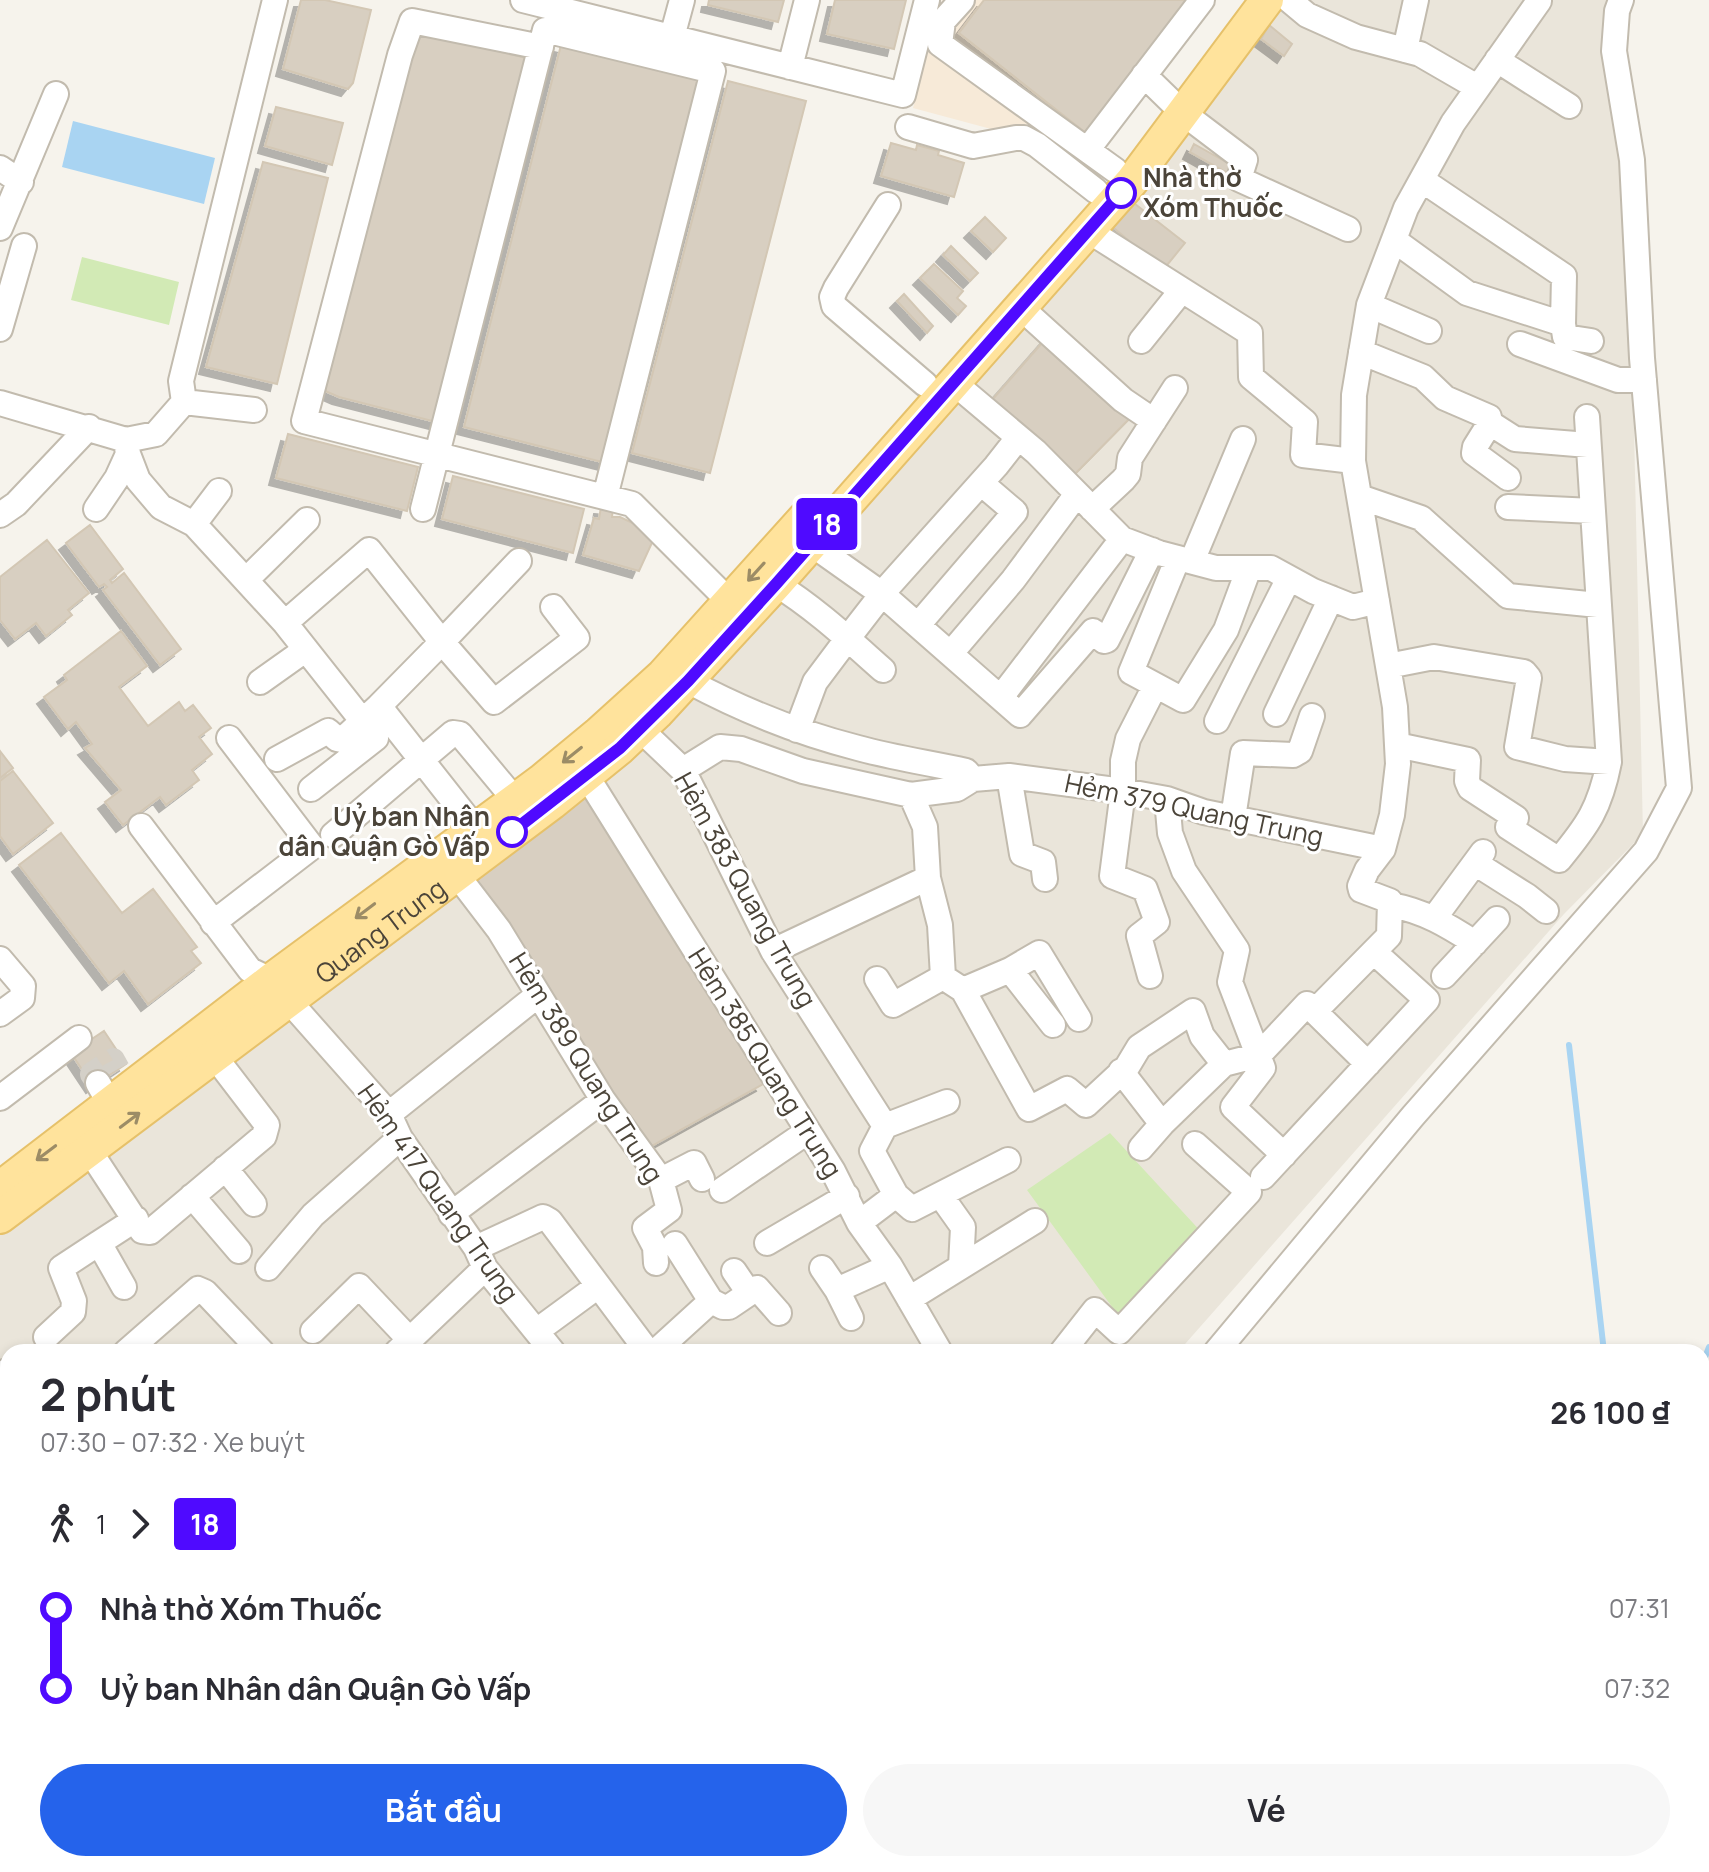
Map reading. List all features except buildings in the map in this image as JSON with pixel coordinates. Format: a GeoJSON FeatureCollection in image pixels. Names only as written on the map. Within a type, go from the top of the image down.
{"type":"FeatureCollection","features":[{"type":"Feature","properties":{"kind":"main road","name":"Quang Trung"},"geometry":{"type":"LineString","coordinates":[[1176,105],[1240,0]]}},
{"type":"Feature","properties":{"kind":"main road","name":"Quang Trung"},"geometry":{"type":"LineString","coordinates":[[0,1217],[215,1057],[280,991],[475,828],[688,681],[776,584],[939,383],[1267,0]]}},
{"type":"Feature","properties":{"kind":"main road","name":"Quang Trung"},"geometry":{"type":"LineString","coordinates":[[0,1188],[114,1086],[280,991],[457,875],[586,775],[663,675],[729,601],[939,383],[1020,307],[1089,231],[1114,181]]}},
{"type":"Feature","properties":{"kind":"street"},"geometry":{"type":"LineString","coordinates":[[96,509],[117,478],[127,447],[156,434],[184,402],[181,381],[275,0]]}},
{"type":"Feature","properties":{"kind":"street"},"geometry":{"type":"LineString","coordinates":[[523,0],[558,4],[672,37],[903,95],[927,0]]}},
{"type":"Feature","properties":{"kind":"street"},"geometry":{"type":"LineString","coordinates":[[672,37],[682,0]]}},
{"type":"Feature","properties":{"kind":"street"},"geometry":{"type":"LineString","coordinates":[[790,67],[807,0]]}},
{"type":"Feature","properties":{"kind":"street"},"geometry":{"type":"LineString","coordinates":[[962,0],[943,21],[940,44],[1088,149],[1114,181]]}},
{"type":"Feature","properties":{"kind":"street"},"geometry":{"type":"LineString","coordinates":[[1088,149],[1202,0]]}},
{"type":"Feature","properties":{"kind":"street"},"geometry":{"type":"LineString","coordinates":[[1289,0],[1307,15],[1356,37],[1420,54],[1477,87]]}},
{"type":"Feature","properties":{"kind":"street"},"geometry":{"type":"LineString","coordinates":[[1405,50],[1416,0]]}},
{"type":"Feature","properties":{"kind":"street"},"geometry":{"type":"LineString","coordinates":[[1223,1344],[1413,1116],[1646,851],[1679,788],[1644,380],[1632,160],[1614,51],[1617,11],[1621,0]]}},
{"type":"Feature","properties":{"kind":"street"},"geometry":{"type":"LineString","coordinates":[[1475,943],[1435,917],[1391,905],[1387,899],[1360,888],[1367,870],[1383,849],[1392,815],[1398,764],[1395,707],[1353,461],[1354,395],[1369,305],[1406,208],[1453,123],[1539,1]]}},
{"type":"Feature","properties":{"kind":"street"},"geometry":{"type":"LineString","coordinates":[[541,47],[412,21],[400,55],[304,421],[632,504],[729,601]]}},
{"type":"Feature","properties":{"kind":"street"},"geometry":{"type":"LineString","coordinates":[[423,509],[545,30],[713,71],[605,497]]}},
{"type":"Feature","properties":{"kind":"street"},"geometry":{"type":"LineString","coordinates":[[1497,60],[1569,106]]}},
{"type":"Feature","properties":{"kind":"street"},"geometry":{"type":"LineString","coordinates":[[1144,75],[1245,160],[1239,179],[1348,229]]}},
{"type":"Feature","properties":{"kind":"street"},"geometry":{"type":"LineString","coordinates":[[0,228],[56,94]]}},
{"type":"Feature","properties":{"kind":"street"},"geometry":{"type":"LineString","coordinates":[[908,127],[973,146],[1024,138],[1114,181]]}},
{"type":"Feature","properties":{"kind":"street"},"geometry":{"type":"LineString","coordinates":[[0,168],[21,182]]}},
{"type":"Feature","properties":{"kind":"street"},"geometry":{"type":"LineString","coordinates":[[1422,180],[1564,276],[1565,337],[1591,341]]}},
{"type":"Feature","properties":{"kind":"street"},"geometry":{"type":"LineString","coordinates":[[888,205],[836,288],[832,297],[834,306],[1018,438],[1122,539],[1216,568],[1271,568],[1353,607],[1377,601]]}},
{"type":"Feature","properties":{"kind":"street"},"geometry":{"type":"LineString","coordinates":[[1089,231],[1250,333],[1251,377],[1305,422],[1303,455],[1353,461]]}},
{"type":"Feature","properties":{"kind":"street"},"geometry":{"type":"LineString","coordinates":[[1394,240],[1467,293],[1563,324]]}},
{"type":"Feature","properties":{"kind":"street"},"geometry":{"type":"LineString","coordinates":[[0,329],[24,246]]}},
{"type":"Feature","properties":{"kind":"street"},"geometry":{"type":"LineString","coordinates":[[1141,341],[1182,290]]}},
{"type":"Feature","properties":{"kind":"street"},"geometry":{"type":"LineString","coordinates":[[1369,305],[1429,331]]}},
{"type":"Feature","properties":{"kind":"street"},"geometry":{"type":"LineString","coordinates":[[1020,307],[1123,400],[1154,421]]}},
{"type":"Feature","properties":{"kind":"street"},"geometry":{"type":"LineString","coordinates":[[1520,344],[1618,380],[1644,380]]}},
{"type":"Feature","properties":{"kind":"street"},"geometry":{"type":"LineString","coordinates":[[1361,352],[1423,377],[1445,398],[1489,417],[1490,423],[1474,453],[1508,478]]}},
{"type":"Feature","properties":{"kind":"street"},"geometry":{"type":"LineString","coordinates":[[951,653],[1045,537],[1085,502],[1123,480],[1128,474],[1130,458],[1175,388]]}},
{"type":"Feature","properties":{"kind":"street"},"geometry":{"type":"LineString","coordinates":[[184,402],[254,410]]}},
{"type":"Feature","properties":{"kind":"street"},"geometry":{"type":"LineString","coordinates":[[0,403],[89,427],[127,447],[138,480],[161,507],[194,524],[285,623],[305,650],[422,761],[475,828]]}},
{"type":"Feature","properties":{"kind":"street"},"geometry":{"type":"LineString","coordinates":[[1397,745],[1468,760],[1467,781],[1470,788],[1516,818],[1508,827],[1559,860],[1594,814],[1603,792],[1609,762],[1587,417]]}},
{"type":"Feature","properties":{"kind":"street"},"geometry":{"type":"LineString","coordinates":[[1490,423],[1515,439],[1588,445]]}},
{"type":"Feature","properties":{"kind":"street"},"geometry":{"type":"LineString","coordinates":[[0,515],[16,504],[89,427]]}},
{"type":"Feature","properties":{"kind":"street"},"geometry":{"type":"LineString","coordinates":[[797,730],[815,682],[848,638],[882,594],[1018,438]]}},
{"type":"Feature","properties":{"kind":"street"},"geometry":{"type":"LineString","coordinates":[[1243,439],[1131,672],[1179,699],[1186,698],[1226,630],[1249,568]]}},
{"type":"Feature","properties":{"kind":"street"},"geometry":{"type":"LineString","coordinates":[[981,483],[1045,537]]}},
{"type":"Feature","properties":{"kind":"street"},"geometry":{"type":"LineString","coordinates":[[194,524],[219,491]]}},
{"type":"Feature","properties":{"kind":"street"},"geometry":{"type":"LineString","coordinates":[[1360,497],[1421,518],[1508,596],[1598,605]]}},
{"type":"Feature","properties":{"kind":"street"},"geometry":{"type":"LineString","coordinates":[[1508,507],[1593,511]]}},
{"type":"Feature","properties":{"kind":"street"},"geometry":{"type":"LineString","coordinates":[[918,625],[1015,512]]}},
{"type":"Feature","properties":{"kind":"street"},"geometry":{"type":"LineString","coordinates":[[246,580],[307,520]]}},
{"type":"Feature","properties":{"kind":"street"},"geometry":{"type":"LineString","coordinates":[[1001,697],[1122,539]]}},
{"type":"Feature","properties":{"kind":"street"},"geometry":{"type":"LineString","coordinates":[[810,543],[882,594],[1020,715],[1093,631],[1104,641],[1107,640],[1152,550]]}},
{"type":"Feature","properties":{"kind":"street"},"geometry":{"type":"LineString","coordinates":[[285,623],[369,550],[494,702],[577,638],[553,607]]}},
{"type":"Feature","properties":{"kind":"street"},"geometry":{"type":"LineString","coordinates":[[277,759],[328,731],[342,740],[519,561]]}},
{"type":"Feature","properties":{"kind":"street"},"geometry":{"type":"LineString","coordinates":[[1217,721],[1289,578]]}},
{"type":"Feature","properties":{"kind":"street"},"geometry":{"type":"LineString","coordinates":[[776,584],[848,638],[883,670]]}},
{"type":"Feature","properties":{"kind":"street"},"geometry":{"type":"LineString","coordinates":[[1276,714],[1331,598]]}},
{"type":"Feature","properties":{"kind":"street"},"geometry":{"type":"LineString","coordinates":[[260,682],[305,650]]}},
{"type":"Feature","properties":{"kind":"street"},"geometry":{"type":"LineString","coordinates":[[1388,666],[1434,657],[1527,660],[1529,678],[1517,747],[1565,759],[1609,762]]}},
{"type":"Feature","properties":{"kind":"street","name":"Hẻm 379 Quang Trung"},"geometry":{"type":"LineString","coordinates":[[688,681],[729,703],[797,730],[859,748],[966,771],[973,779],[1009,776],[1123,791],[1167,799],[1233,818],[1383,849]]}},
{"type":"Feature","properties":{"kind":"street"},"geometry":{"type":"LineString","coordinates":[[1155,686],[1128,739],[1123,761],[1123,791],[1112,876],[1145,889],[1184,871]]}},
{"type":"Feature","properties":{"kind":"street"},"geometry":{"type":"LineString","coordinates":[[311,789],[376,738],[372,713]]}},
{"type":"Feature","properties":{"kind":"street"},"geometry":{"type":"LineString","coordinates":[[1233,818],[1243,753],[1293,755],[1300,751],[1312,716]]}},
{"type":"Feature","properties":{"kind":"street","name":"Hẻm 383 Quang Trung"},"geometry":{"type":"LineString","coordinates":[[631,720],[683,770],[773,951],[885,1126]]}},
{"type":"Feature","properties":{"kind":"street"},"geometry":{"type":"LineString","coordinates":[[333,835],[457,732],[515,800]]}},
{"type":"Feature","properties":{"kind":"street"},"geometry":{"type":"LineString","coordinates":[[213,923],[312,847],[229,738]]}},
{"type":"Feature","properties":{"kind":"street"},"geometry":{"type":"LineString","coordinates":[[683,770],[720,747],[741,749],[803,771],[911,795],[957,789],[973,779]]}},
{"type":"Feature","properties":{"kind":"street","name":"Hẻm 385 Quang Trung"},"geometry":{"type":"LineString","coordinates":[[586,775],[833,1171],[859,1223],[890,1266],[935,1344]]}},
{"type":"Feature","properties":{"kind":"street"},"geometry":{"type":"LineString","coordinates":[[1009,776],[1022,854],[1043,862],[1045,879]]}},
{"type":"Feature","properties":{"kind":"street"},"geometry":{"type":"LineString","coordinates":[[911,795],[925,827],[928,878],[953,984],[1029,1109],[1067,1089],[1086,1105],[1127,1067],[1139,1047],[1193,1011],[1202,1036],[1224,1064]]}},
{"type":"Feature","properties":{"kind":"street"},"geometry":{"type":"LineString","coordinates":[[1167,799],[1170,833],[1184,871],[1237,950],[1230,982],[1263,1068],[1233,1107],[1284,1155]]}},
{"type":"Feature","properties":{"kind":"street","name":"Hẻm 417 Quang Trung"},"geometry":{"type":"LineString","coordinates":[[141,826],[250,970],[280,991],[389,1114],[400,1138],[480,1258],[548,1344]]}},
{"type":"Feature","properties":{"kind":"street"},"geometry":{"type":"LineString","coordinates":[[1435,917],[1480,856],[1546,911]]}},
{"type":"Feature","properties":{"kind":"street","name":"Hẻm 389 Quang Trung"},"geometry":{"type":"LineString","coordinates":[[457,875],[499,930],[603,1100],[661,1180],[669,1210],[645,1228],[655,1247],[656,1263]]}},
{"type":"Feature","properties":{"kind":"street"},"geometry":{"type":"LineString","coordinates":[[773,951],[928,878]]}},
{"type":"Feature","properties":{"kind":"street"},"geometry":{"type":"LineString","coordinates":[[1145,889],[1157,922],[1139,936],[1150,976]]}},
{"type":"Feature","properties":{"kind":"street"},"geometry":{"type":"LineString","coordinates":[[1316,1010],[1382,944],[1391,905]]}},
{"type":"Feature","properties":{"kind":"street"},"geometry":{"type":"LineString","coordinates":[[1444,976],[1497,919]]}},
{"type":"Feature","properties":{"kind":"street"},"geometry":{"type":"LineString","coordinates":[[1263,1177],[1427,1000],[1382,944]]}},
{"type":"Feature","properties":{"kind":"street"},"geometry":{"type":"LineString","coordinates":[[877,979],[893,1005],[953,984],[1010,970],[1039,953],[1079,1019]]}},
{"type":"Feature","properties":{"kind":"street"},"geometry":{"type":"LineString","coordinates":[[0,959],[23,986],[22,998],[0,1014]]}},
{"type":"Feature","properties":{"kind":"street"},"geometry":{"type":"LineString","coordinates":[[1010,970],[1053,1025]]}},
{"type":"Feature","properties":{"kind":"street"},"geometry":{"type":"LineString","coordinates":[[389,1114],[538,995]]}},
{"type":"Feature","properties":{"kind":"street"},"geometry":{"type":"LineString","coordinates":[[1141,1148],[1224,1064],[1259,1055],[1307,1004],[1368,1064]]}},
{"type":"Feature","properties":{"kind":"street"},"geometry":{"type":"LineString","coordinates":[[0,1098],[79,1038]]}},
{"type":"Feature","properties":{"kind":"street"},"geometry":{"type":"LineString","coordinates":[[89,1150],[142,1231],[150,1232],[264,1136],[267,1125],[215,1057]]}},
{"type":"Feature","properties":{"kind":"street"},"geometry":{"type":"LineString","coordinates":[[1121,1071],[1162,1124]]}},
{"type":"Feature","properties":{"kind":"street"},"geometry":{"type":"LineString","coordinates":[[451,1214],[603,1100]]}},
{"type":"Feature","properties":{"kind":"street"},"geometry":{"type":"LineString","coordinates":[[833,1171],[872,1151],[885,1126],[947,1102]]}},
{"type":"Feature","properties":{"kind":"street"},"geometry":{"type":"LineString","coordinates":[[661,1180],[694,1163],[712,1184],[807,1132]]}},
{"type":"Feature","properties":{"kind":"street"},"geometry":{"type":"LineString","coordinates":[[268,1268],[313,1215],[400,1138]]}},
{"type":"Feature","properties":{"kind":"street"},"geometry":{"type":"LineString","coordinates":[[1068,1344],[1095,1310],[1119,1332],[1249,1192],[1195,1144]]}},
{"type":"Feature","properties":{"kind":"street"},"geometry":{"type":"LineString","coordinates":[[872,1151],[896,1195],[912,1209],[1008,1160]]}},
{"type":"Feature","properties":{"kind":"street"},"geometry":{"type":"LineString","coordinates":[[225,1168],[254,1204]]}},
{"type":"Feature","properties":{"kind":"street"},"geometry":{"type":"LineString","coordinates":[[859,1223],[896,1195]]}},
{"type":"Feature","properties":{"kind":"street"},"geometry":{"type":"LineString","coordinates":[[192,1196],[239,1251]]}},
{"type":"Feature","properties":{"kind":"street"},"geometry":{"type":"LineString","coordinates":[[767,1243],[847,1196]]}},
{"type":"Feature","properties":{"kind":"street"},"geometry":{"type":"LineString","coordinates":[[941,1196],[963,1227],[961,1266]]}},
{"type":"Feature","properties":{"kind":"street"},"geometry":{"type":"LineString","coordinates":[[405,1344],[480,1258],[543,1217],[550,1221],[642,1344]]}},
{"type":"Feature","properties":{"kind":"street"},"geometry":{"type":"LineString","coordinates":[[46,1337],[73,1312],[74,1301],[61,1268],[136,1219]]}},
{"type":"Feature","properties":{"kind":"street"},"geometry":{"type":"LineString","coordinates":[[909,1299],[1035,1221]]}},
{"type":"Feature","properties":{"kind":"street"},"geometry":{"type":"LineString","coordinates":[[99,1243],[124,1287]]}},
{"type":"Feature","properties":{"kind":"street"},"geometry":{"type":"LineString","coordinates":[[675,1244],[711,1301],[729,1307],[757,1288],[779,1313]]}},
{"type":"Feature","properties":{"kind":"street"},"geometry":{"type":"LineString","coordinates":[[837,1290],[890,1266]]}},
{"type":"Feature","properties":{"kind":"street"},"geometry":{"type":"LineString","coordinates":[[822,1268],[851,1318]]}},
{"type":"Feature","properties":{"kind":"street"},"geometry":{"type":"LineString","coordinates":[[734,1271],[749,1293]]}},
{"type":"Feature","properties":{"kind":"street"},"geometry":{"type":"LineString","coordinates":[[313,1331],[359,1286],[402,1344]]}},
{"type":"Feature","properties":{"kind":"street"},"geometry":{"type":"LineString","coordinates":[[538,1330],[598,1286]]}},
{"type":"Feature","properties":{"kind":"street"},"geometry":{"type":"LineString","coordinates":[[135,1344],[198,1289],[205,1292],[254,1344]]}},
{"type":"Feature","properties":{"kind":"street"},"geometry":{"type":"LineString","coordinates":[[664,1344],[711,1301]]}},
{"type":"Feature","properties":{"kind":"shaded area"},"geometry":{"type":"Polygon","coordinates":[[[942,0],[1209,0],[1099,158],[913,108],[942,0]]]}},
{"type":"Feature","properties":{"kind":"shaded area"},"geometry":{"type":"Polygon","coordinates":[[[1266,0],[1619,0],[1632,339],[1643,834],[1564,914],[1185,1344],[0,1344],[0,1194],[776,584],[1266,0]]]}},
{"type":"Feature","properties":{"kind":"green space"},"geometry":{"type":"Polygon","coordinates":[[[82,257],[179,282],[169,325],[71,300],[82,257]]]}},
{"type":"Feature","properties":{"kind":"green space"},"geometry":{"type":"Polygon","coordinates":[[[1110,1133],[1205,1236],[1123,1322],[1027,1190],[1110,1133]]]}},
{"type":"Feature","properties":{"kind":"water"},"geometry":{"type":"Polygon","coordinates":[[[73,121],[215,158],[204,204],[62,167],[73,121]]]}},
{"type":"Feature","properties":{"kind":"waterway"},"geometry":{"type":"LineString","coordinates":[[1569,1045],[1603,1344]]}},
{"type":"Feature","properties":{"kind":"tunnel"},"geometry":{"type":"LineString","coordinates":[[98,1083],[92,1074],[113,1060],[118,1069]]}},
{"type":"Feature","properties":{"kind":"bus line","name":"18"},"geometry":{"type":"LineString","coordinates":[[512,832],[620,748],[688,681],[1121,193]]}},
{"type":"Feature","properties":{"kind":"place","name":"Nhà thờ Xóm Thuốc"},"geometry":{"type":"Point","coordinates":[1121,193]}},
{"type":"Feature","properties":{"kind":"place","name":"Uỷ ban Nhân dân Quận Gò Vấp"},"geometry":{"type":"Point","coordinates":[512,832]}}]}
